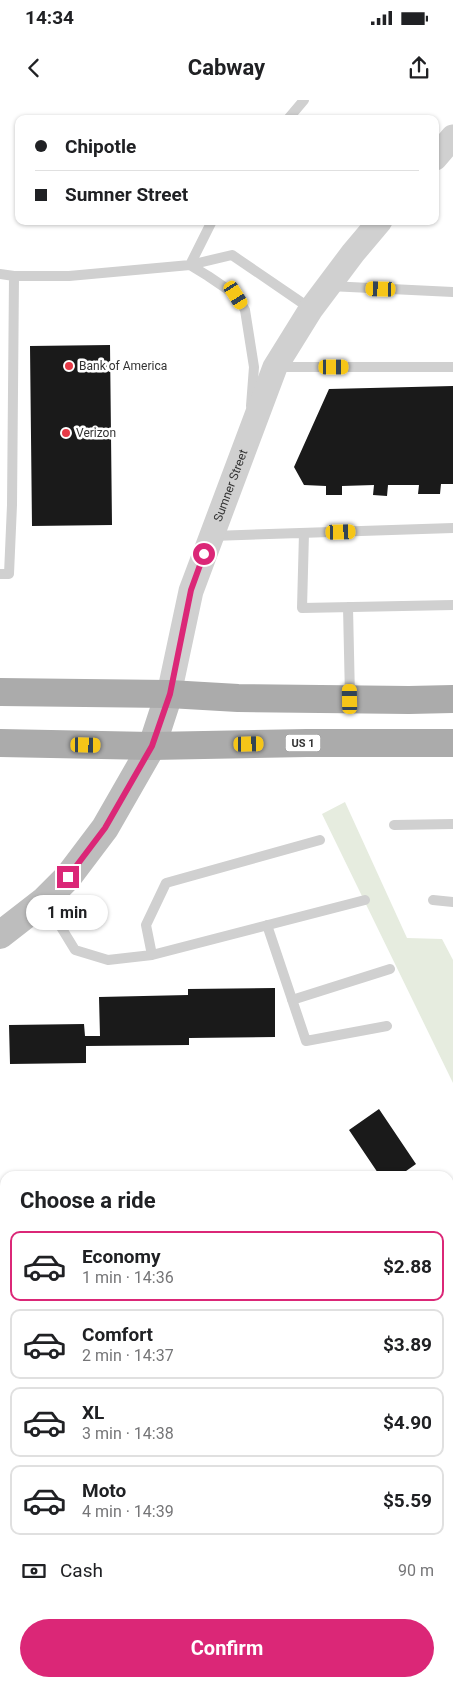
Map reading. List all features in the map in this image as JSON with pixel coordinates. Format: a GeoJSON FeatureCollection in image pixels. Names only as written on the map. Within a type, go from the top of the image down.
{"type":"FeatureCollection","features":[{"type":"Feature","properties":{"kind":"main road"},"geometry":{"type":"LineString","coordinates":[[0,692],[170,694],[238,698],[453,699]]}},
{"type":"Feature","properties":{"kind":"main road","name":"Sumner Street"},"geometry":{"type":"LineString","coordinates":[[0,935],[44,900],[68,877],[105,828],[152,746],[170,694]]}},
{"type":"Feature","properties":{"kind":"main road","name":"US 1"},"geometry":{"type":"LineString","coordinates":[[0,743],[152,746],[453,743]]}},
{"type":"Feature","properties":{"kind":"street"},"geometry":{"type":"LineString","coordinates":[[439,153],[453,137]]}},
{"type":"Feature","properties":{"kind":"street","name":"Sumner Street"},"geometry":{"type":"LineString","coordinates":[[170,694],[191,590],[275,367],[311,308],[377,225]]}},
{"type":"Feature","properties":{"kind":"lane"},"geometry":{"type":"LineString","coordinates":[[291,115],[304,100]]}},
{"type":"Feature","properties":{"kind":"lane"},"geometry":{"type":"LineString","coordinates":[[190,265],[210,225]]}},
{"type":"Feature","properties":{"kind":"lane"},"geometry":{"type":"LineString","coordinates":[[0,274],[14,276],[69,276],[190,265],[232,255],[311,308]]}},
{"type":"Feature","properties":{"kind":"lane"},"geometry":{"type":"LineString","coordinates":[[190,265],[236,295],[245,310],[254,367],[249,435]]}},
{"type":"Feature","properties":{"kind":"lane"},"geometry":{"type":"LineString","coordinates":[[0,574],[9,574],[12,505],[14,276]]}},
{"type":"Feature","properties":{"kind":"lane"},"geometry":{"type":"LineString","coordinates":[[328,286],[453,292]]}},
{"type":"Feature","properties":{"kind":"lane"},"geometry":{"type":"LineString","coordinates":[[275,367],[453,367]]}},
{"type":"Feature","properties":{"kind":"lane"},"geometry":{"type":"LineString","coordinates":[[211,536],[453,528]]}},
{"type":"Feature","properties":{"kind":"lane"},"geometry":{"type":"LineString","coordinates":[[304,533],[302,608],[453,605]]}},
{"type":"Feature","properties":{"kind":"lane"},"geometry":{"type":"LineString","coordinates":[[348,607],[350,699]]}},
{"type":"Feature","properties":{"kind":"lane"},"geometry":{"type":"LineString","coordinates":[[394,825],[453,824]]}},
{"type":"Feature","properties":{"kind":"lane"},"geometry":{"type":"LineString","coordinates":[[152,955],[146,925],[166,883],[320,840]]}},
{"type":"Feature","properties":{"kind":"lane"},"geometry":{"type":"LineString","coordinates":[[44,900],[75,950],[108,960],[152,955],[365,900]]}},
{"type":"Feature","properties":{"kind":"lane"},"geometry":{"type":"LineString","coordinates":[[433,900],[453,902]]}},
{"type":"Feature","properties":{"kind":"lane"},"geometry":{"type":"LineString","coordinates":[[267,926],[306,1041],[387,1026]]}},
{"type":"Feature","properties":{"kind":"lane"},"geometry":{"type":"LineString","coordinates":[[292,1000],[390,969]]}},
{"type":"Feature","properties":{"kind":"shaded area"},"geometry":{"type":"Polygon","coordinates":[[[345,802],[407,938],[442,939],[453,960],[453,1083],[322,814],[345,802]]]}},
{"type":"Feature","properties":{"kind":"building"},"geometry":{"type":"Polygon","coordinates":[[[110,345],[112,525],[32,526],[30,346],[110,345]]]}},
{"type":"Feature","properties":{"kind":"building"},"geometry":{"type":"Polygon","coordinates":[[[453,386],[453,484],[441,484],[440,494],[418,494],[419,485],[388,485],[387,496],[373,495],[374,485],[342,486],[342,495],[326,495],[326,486],[304,485],[294,467],[329,389],[453,386]]]}},
{"type":"Feature","properties":{"kind":"building"},"geometry":{"type":"Polygon","coordinates":[[[275,988],[275,1037],[189,1038],[189,1045],[86,1046],[86,1063],[10,1064],[9,1025],[84,1024],[85,1036],[100,1036],[99,997],[188,995],[188,989],[275,988]]]}},
{"type":"Feature","properties":{"kind":"building"},"geometry":{"type":"Polygon","coordinates":[[[379,1109],[416,1164],[406,1171],[377,1171],[349,1130],[379,1109]]]}},
{"type":"Feature","properties":{"kind":"place","name":"Bank of America"},"geometry":{"type":"Point","coordinates":[69,366]}},
{"type":"Feature","properties":{"kind":"place","name":"Verizon"},"geometry":{"type":"Point","coordinates":[66,433]}},
{"type":"Feature","properties":{"kind":"route"},"geometry":{"type":"LineString","coordinates":[[68,877],[105,828],[152,746],[170,694],[191,590],[204,554]]}}]}
